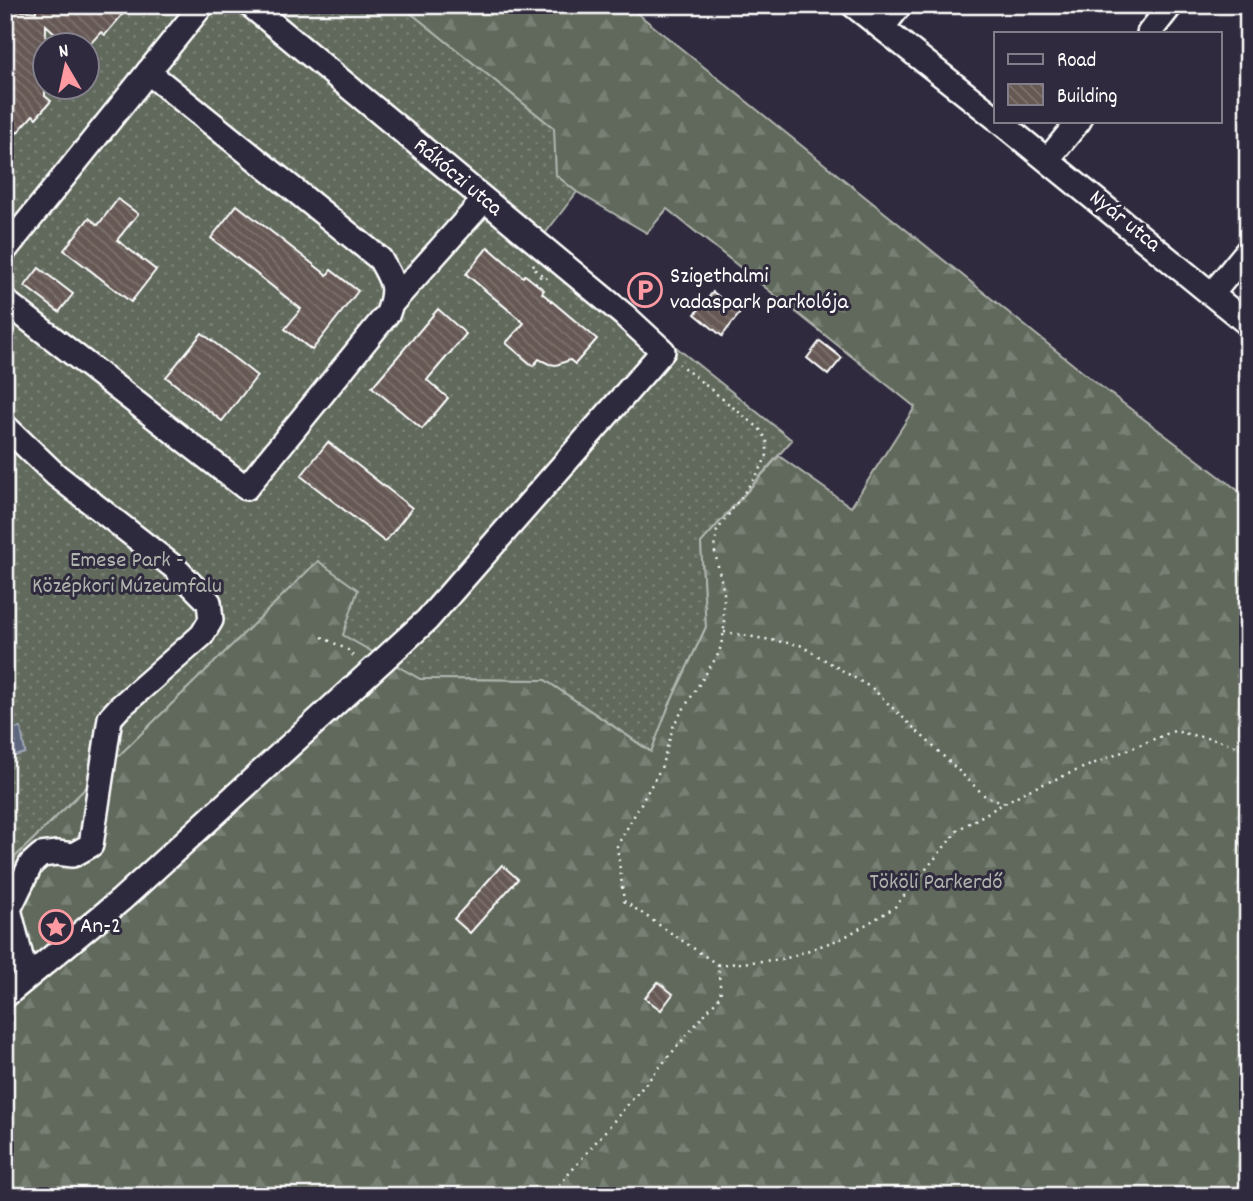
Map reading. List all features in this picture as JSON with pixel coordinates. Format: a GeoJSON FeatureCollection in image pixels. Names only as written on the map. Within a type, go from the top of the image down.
{"type":"FeatureCollection","features":[{"type":"Feature","properties":{"kind":"street"},"geometry":{"type":"LineString","coordinates":[[5,250],[202,5]]}},
{"type":"Feature","properties":{"kind":"street","name":"Rákóczi utca"},"geometry":{"type":"LineString","coordinates":[[250,5],[624,315],[663,351]]}},
{"type":"Feature","properties":{"kind":"street","name":"Nyár utca"},"geometry":{"type":"LineString","coordinates":[[853,5],[994,116]]}},
{"type":"Feature","properties":{"kind":"street"},"geometry":{"type":"LineString","coordinates":[[882,28],[900,5]]}},
{"type":"Feature","properties":{"kind":"street"},"geometry":{"type":"LineString","coordinates":[[1150,32],[1171,5]]}},
{"type":"Feature","properties":{"kind":"street"},"geometry":{"type":"LineString","coordinates":[[5,301],[246,488],[388,313],[394,295],[390,277],[380,259],[148,72]]}},
{"type":"Feature","properties":{"kind":"street","name":"Nyár utca"},"geometry":{"type":"LineString","coordinates":[[1002,122],[1248,324]]}},
{"type":"Feature","properties":{"kind":"street"},"geometry":{"type":"LineString","coordinates":[[1048,159],[1078,122]]}},
{"type":"Feature","properties":{"kind":"street"},"geometry":{"type":"LineString","coordinates":[[392,303],[484,200]]}},
{"type":"Feature","properties":{"kind":"street"},"geometry":{"type":"LineString","coordinates":[[1212,294],[1248,250]]}},
{"type":"Feature","properties":{"kind":"street"},"geometry":{"type":"LineString","coordinates":[[5,996],[121,900],[427,620],[663,351]]}},
{"type":"Feature","properties":{"kind":"street"},"geometry":{"type":"LineString","coordinates":[[5,426],[56,475],[175,568],[209,602],[211,620],[202,635],[110,718],[90,845],[73,855],[41,855],[31,864],[9,909],[26,977]]}},
{"type":"Feature","properties":{"kind":"path"},"geometry":{"type":"LineString","coordinates":[[535,283],[542,274]]}},
{"type":"Feature","properties":{"kind":"path"},"geometry":{"type":"LineString","coordinates":[[663,351],[760,428],[766,440],[767,455],[760,470],[717,531],[714,548],[724,593],[724,632],[719,653],[674,724],[661,768],[617,846],[624,901],[718,965],[784,959],[843,938],[894,908],[959,829],[1024,793],[1174,732],[1225,742],[1248,752]]}},
{"type":"Feature","properties":{"kind":"path"},"geometry":{"type":"LineString","coordinates":[[724,632],[800,645],[873,689],[985,796],[1006,803]]}},
{"type":"Feature","properties":{"kind":"path"},"geometry":{"type":"LineString","coordinates":[[322,637],[348,650],[369,673]]}},
{"type":"Feature","properties":{"kind":"path"},"geometry":{"type":"LineString","coordinates":[[550,1196],[721,995],[718,965]]}},
{"type":"Feature","properties":{"kind":"green space","name":"Emese Park - Középkori Múzeumfalu"},"geometry":{"type":"Polygon","coordinates":[[[5,5],[401,5],[555,129],[556,175],[577,192],[541,239],[792,440],[701,543],[706,627],[668,708],[652,752],[545,680],[420,679],[342,635],[357,590],[318,561],[5,867],[5,759],[25,752],[21,728],[5,730],[5,5]]]}},
{"type":"Feature","properties":{"kind":"green space","name":"Tököli Parkerdő"},"geometry":{"type":"Polygon","coordinates":[[[401,5],[627,5],[1095,382],[1248,498],[1248,1196],[5,1196],[5,867],[318,561],[358,590],[343,635],[420,679],[545,680],[651,752],[668,708],[706,627],[701,543],[779,456],[851,507],[915,407],[667,209],[647,233],[577,192],[556,175],[554,128],[401,5]]]}},
{"type":"Feature","properties":{"kind":"water"},"geometry":{"type":"Polygon","coordinates":[[[21,728],[25,753],[5,759],[5,730],[21,728]]]}},
{"type":"Feature","properties":{"kind":"building"},"geometry":{"type":"Polygon","coordinates":[[[36,5],[111,5],[122,15],[105,35],[102,32],[54,32],[46,25],[46,32],[32,32],[32,102],[50,102],[36,118],[33,115],[17,133],[5,122],[5,9],[36,12],[36,5]]]}},
{"type":"Feature","properties":{"kind":"building"},"geometry":{"type":"Polygon","coordinates":[[[118,199],[138,214],[117,240],[156,270],[131,302],[64,250],[89,218],[98,225],[118,199]]]}},
{"type":"Feature","properties":{"kind":"building"},"geometry":{"type":"Polygon","coordinates":[[[237,205],[327,275],[331,270],[358,291],[312,350],[285,329],[301,309],[211,238],[237,205]]]}},
{"type":"Feature","properties":{"kind":"building"},"geometry":{"type":"Polygon","coordinates":[[[488,247],[523,277],[525,275],[544,290],[542,293],[597,339],[575,364],[570,360],[556,365],[539,359],[533,366],[506,343],[524,323],[466,274],[488,247]]]}},
{"type":"Feature","properties":{"kind":"building"},"geometry":{"type":"Polygon","coordinates":[[[39,268],[73,294],[59,312],[25,286],[39,268]]]}},
{"type":"Feature","properties":{"kind":"building"},"geometry":{"type":"Polygon","coordinates":[[[713,292],[740,313],[722,336],[695,314],[713,292]]]}},
{"type":"Feature","properties":{"kind":"building"},"geometry":{"type":"Polygon","coordinates":[[[438,309],[466,334],[427,380],[448,398],[422,429],[372,387],[438,309]]]}},
{"type":"Feature","properties":{"kind":"building"},"geometry":{"type":"Polygon","coordinates":[[[202,333],[257,376],[222,421],[166,377],[202,333]]]}},
{"type":"Feature","properties":{"kind":"building"},"geometry":{"type":"Polygon","coordinates":[[[820,341],[842,358],[828,375],[807,358],[820,341]]]}},
{"type":"Feature","properties":{"kind":"building"},"geometry":{"type":"Polygon","coordinates":[[[328,442],[412,508],[385,542],[301,476],[328,442]]]}},
{"type":"Feature","properties":{"kind":"building"},"geometry":{"type":"Polygon","coordinates":[[[502,865],[518,879],[470,933],[454,919],[502,865]]]}},
{"type":"Feature","properties":{"kind":"building"},"geometry":{"type":"Polygon","coordinates":[[[658,982],[673,994],[661,1010],[645,998],[658,982]]]}},
{"type":"Feature","properties":{"kind":"place","name":"Szigethalmi vadaspark parkolója"},"geometry":{"type":"Point","coordinates":[645,290]}},
{"type":"Feature","properties":{"kind":"place","name":"An-2"},"geometry":{"type":"Point","coordinates":[56,927]}}]}
